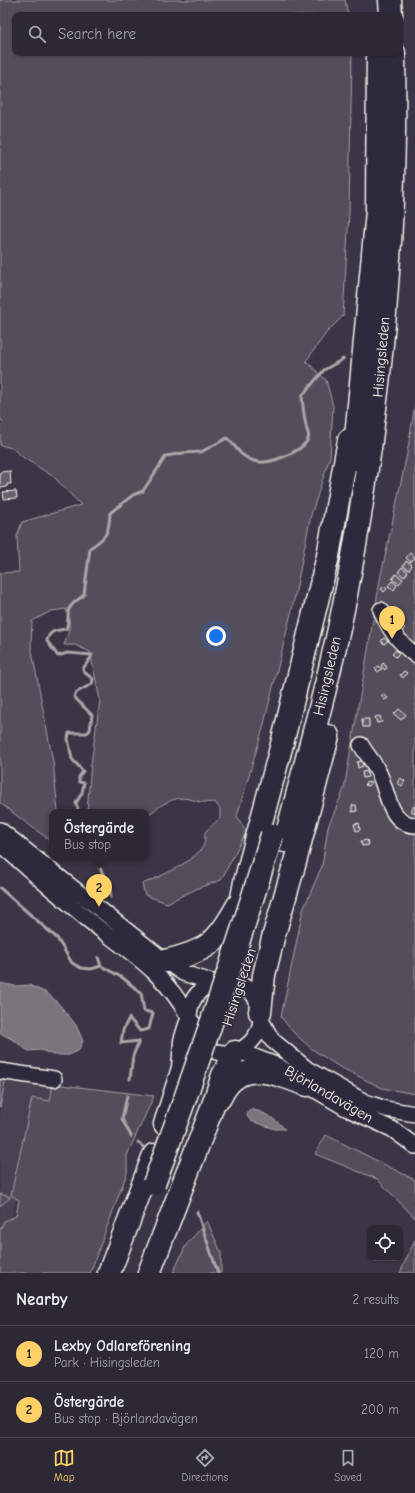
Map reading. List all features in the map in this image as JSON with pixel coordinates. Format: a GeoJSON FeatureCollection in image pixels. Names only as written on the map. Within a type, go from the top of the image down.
{"type":"FeatureCollection","features":[{"type":"Feature","properties":{"kind":"highway"},"geometry":{"type":"LineString","coordinates":[[376,0],[376,12]]}},
{"type":"Feature","properties":{"kind":"highway"},"geometry":{"type":"LineString","coordinates":[[390,0],[391,12]]}},
{"type":"Feature","properties":{"kind":"highway","name":"Hisingsleden"},"geometry":{"type":"LineString","coordinates":[[135,1273],[215,1062],[279,838],[344,539],[358,432],[377,211],[378,56]]}},
{"type":"Feature","properties":{"kind":"highway","name":"Hisingsleden"},"geometry":{"type":"LineString","coordinates":[[121,1273],[203,1051],[279,838],[316,727],[348,586],[373,432],[386,311],[392,212],[395,118],[394,56]]}},
{"type":"Feature","properties":{"kind":"highway"},"geometry":{"type":"LineString","coordinates":[[217,982],[233,939],[240,902],[282,744],[328,556],[365,362]]}},
{"type":"Feature","properties":{"kind":"highway"},"geometry":{"type":"LineString","coordinates":[[260,1016],[264,975],[315,790],[348,652],[355,606],[356,539]]}},
{"type":"Feature","properties":{"kind":"highway"},"geometry":{"type":"LineString","coordinates":[[165,961],[191,955],[216,940],[224,930],[240,902]]}},
{"type":"Feature","properties":{"kind":"highway"},"geometry":{"type":"LineString","coordinates":[[109,1273],[160,1140],[184,1068],[185,1041],[189,1021]]}},
{"type":"Feature","properties":{"kind":"highway"},"geometry":{"type":"LineString","coordinates":[[149,1273],[223,1075],[236,1051]]}},
{"type":"Feature","properties":{"kind":"highway"},"geometry":{"type":"LineString","coordinates":[[211,1110],[219,1102],[229,1083],[242,1074],[270,1071],[307,1085]]}},
{"type":"Feature","properties":{"kind":"street"},"geometry":{"type":"LineString","coordinates":[[381,610],[390,630],[401,643],[415,655]]}},
{"type":"Feature","properties":{"kind":"street"},"geometry":{"type":"LineString","coordinates":[[361,745],[378,770],[395,815],[404,823],[415,825]]}},
{"type":"Feature","properties":{"kind":"street"},"geometry":{"type":"LineString","coordinates":[[0,830],[165,961],[183,973],[217,982],[235,983],[246,988],[257,1001],[260,1016],[254,1038],[236,1051],[223,1053],[206,1048],[197,1041],[189,1021],[173,990],[140,958],[87,919],[0,844]]}},
{"type":"Feature","properties":{"kind":"street"},"geometry":{"type":"LineString","coordinates":[[189,1021],[190,1008],[196,996],[206,986],[217,982]]}},
{"type":"Feature","properties":{"kind":"street","name":"Björlandavägen"},"geometry":{"type":"LineString","coordinates":[[260,1016],[272,1040],[307,1069],[365,1102],[386,1109],[415,1114]]}},
{"type":"Feature","properties":{"kind":"street","name":"Björlandavägen"},"geometry":{"type":"LineString","coordinates":[[236,1051],[278,1066],[346,1108],[392,1129],[415,1146]]}},
{"type":"Feature","properties":{"kind":"street"},"geometry":{"type":"LineString","coordinates":[[0,1071],[54,1079]]}},
{"type":"Feature","properties":{"kind":"shaded area"},"geometry":{"type":"Polygon","coordinates":[[[0,0],[345,0],[347,12],[12,12],[12,56],[352,56],[349,213],[343,316],[327,332],[306,361],[326,380],[333,406],[330,457],[311,515],[293,605],[263,728],[237,816],[246,832],[221,880],[198,888],[167,903],[145,895],[142,884],[177,868],[201,850],[205,840],[205,832],[220,818],[220,809],[215,802],[202,802],[183,798],[172,800],[149,815],[149,809],[87,809],[91,764],[100,700],[90,652],[75,645],[64,645],[69,627],[69,619],[66,609],[51,611],[32,621],[31,646],[53,762],[58,809],[49,809],[49,840],[0,803],[0,573],[19,572],[17,536],[22,522],[81,505],[54,477],[24,458],[12,448],[0,445],[0,425],[3,422],[0,418],[0,0]]]}},
{"type":"Feature","properties":{"kind":"shaded area"},"geometry":{"type":"Polygon","coordinates":[[[415,404],[415,1094],[382,1088],[338,1066],[312,1049],[293,1032],[281,1017],[303,910],[322,866],[328,827],[344,789],[380,580],[407,454],[415,404]]]}},
{"type":"Feature","properties":{"kind":"shaded area"},"geometry":{"type":"Polygon","coordinates":[[[0,983],[15,986],[29,985],[47,993],[58,1003],[76,1025],[83,1041],[78,1051],[69,1055],[53,1055],[41,1050],[28,1051],[15,1041],[0,1033],[0,983]]]}},
{"type":"Feature","properties":{"kind":"shaded area"},"geometry":{"type":"Polygon","coordinates":[[[0,1075],[56,1084],[17,1197],[0,1256],[0,1075]]]}},
{"type":"Feature","properties":{"kind":"shaded area"},"geometry":{"type":"Polygon","coordinates":[[[0,1076],[5,1082],[0,1107],[0,1076]]]}},
{"type":"Feature","properties":{"kind":"shaded area"},"geometry":{"type":"Polygon","coordinates":[[[53,1084],[154,1096],[127,1155],[127,1173],[90,1273],[0,1273],[0,1230],[4,1221],[16,1216],[19,1200],[11,1195],[32,1098],[50,1101],[53,1084]]]}},
{"type":"Feature","properties":{"kind":"shaded area"},"geometry":{"type":"Polygon","coordinates":[[[249,1110],[258,1111],[268,1116],[278,1122],[285,1129],[275,1129],[251,1121],[247,1116],[249,1110]]]}},
{"type":"Feature","properties":{"kind":"shaded area"},"geometry":{"type":"Polygon","coordinates":[[[326,1135],[415,1180],[415,1218],[377,1179],[315,1154],[326,1135]]]}},
{"type":"Feature","properties":{"kind":"shaded area"},"geometry":{"type":"Polygon","coordinates":[[[0,1194],[11,1197],[0,1206],[0,1194]]]}},
{"type":"Feature","properties":{"kind":"shaded area"},"geometry":{"type":"Polygon","coordinates":[[[207,1221],[221,1252],[221,1273],[173,1273],[186,1245],[207,1221]]]}},
{"type":"Feature","properties":{"kind":"shaded area"},"geometry":{"type":"Polygon","coordinates":[[[415,1240],[415,1271],[414,1273],[400,1273],[415,1240]]]}},
{"type":"Feature","properties":{"kind":"building"},"geometry":{"type":"Polygon","coordinates":[[[10,471],[11,484],[7,484],[7,487],[0,488],[0,472],[10,471]]]}},
{"type":"Feature","properties":{"kind":"building"},"geometry":{"type":"Polygon","coordinates":[[[16,491],[17,498],[4,499],[3,492],[16,491]]]}},
{"type":"Feature","properties":{"kind":"building"},"geometry":{"type":"Polygon","coordinates":[[[410,553],[415,557],[411,562],[406,558],[410,553]]]}},
{"type":"Feature","properties":{"kind":"building"},"geometry":{"type":"Polygon","coordinates":[[[406,561],[412,565],[409,570],[403,566],[406,561]]]}},
{"type":"Feature","properties":{"kind":"building"},"geometry":{"type":"Polygon","coordinates":[[[402,567],[408,572],[404,577],[398,572],[402,567]]]}},
{"type":"Feature","properties":{"kind":"building"},"geometry":{"type":"Polygon","coordinates":[[[396,574],[403,579],[399,584],[392,579],[396,574]]]}},
{"type":"Feature","properties":{"kind":"building"},"geometry":{"type":"Polygon","coordinates":[[[392,581],[397,585],[394,590],[388,586],[392,581]]]}},
{"type":"Feature","properties":{"kind":"building"},"geometry":{"type":"Polygon","coordinates":[[[384,586],[387,589],[384,592],[381,589],[384,586]]]}},
{"type":"Feature","properties":{"kind":"building"},"geometry":{"type":"Polygon","coordinates":[[[401,625],[405,628],[402,631],[398,628],[401,625]]]}},
{"type":"Feature","properties":{"kind":"building"},"geometry":{"type":"Polygon","coordinates":[[[384,638],[388,641],[384,644],[381,641],[384,638]]]}},
{"type":"Feature","properties":{"kind":"building"},"geometry":{"type":"Polygon","coordinates":[[[396,650],[399,653],[396,657],[392,654],[396,650]]]}},
{"type":"Feature","properties":{"kind":"building"},"geometry":{"type":"Polygon","coordinates":[[[383,663],[387,667],[385,670],[381,666],[383,663]]]}},
{"type":"Feature","properties":{"kind":"building"},"geometry":{"type":"Polygon","coordinates":[[[378,666],[382,669],[378,672],[375,669],[378,666]]]}},
{"type":"Feature","properties":{"kind":"building"},"geometry":{"type":"Polygon","coordinates":[[[404,671],[407,673],[403,678],[400,675],[404,671]]]}},
{"type":"Feature","properties":{"kind":"building"},"geometry":{"type":"Polygon","coordinates":[[[383,694],[388,698],[385,700],[381,696],[383,694]]]}},
{"type":"Feature","properties":{"kind":"building"},"geometry":{"type":"Polygon","coordinates":[[[399,709],[406,715],[401,720],[394,714],[399,709]]]}},
{"type":"Feature","properties":{"kind":"building"},"geometry":{"type":"Polygon","coordinates":[[[380,716],[382,722],[377,723],[375,717],[380,716]]]}},
{"type":"Feature","properties":{"kind":"building"},"geometry":{"type":"Polygon","coordinates":[[[362,719],[369,719],[369,727],[363,727],[362,719]]]}},
{"type":"Feature","properties":{"kind":"building"},"geometry":{"type":"Polygon","coordinates":[[[362,761],[363,766],[358,768],[357,762],[362,761]]]}},
{"type":"Feature","properties":{"kind":"building"},"geometry":{"type":"Polygon","coordinates":[[[367,771],[368,777],[363,778],[362,772],[367,771]]]}},
{"type":"Feature","properties":{"kind":"building"},"geometry":{"type":"Polygon","coordinates":[[[400,778],[405,781],[402,786],[397,783],[400,778]]]}},
{"type":"Feature","properties":{"kind":"building"},"geometry":{"type":"Polygon","coordinates":[[[370,782],[370,785],[366,786],[365,783],[370,782]]]}},
{"type":"Feature","properties":{"kind":"building"},"geometry":{"type":"Polygon","coordinates":[[[352,805],[356,805],[357,811],[352,812],[352,805]]]}},
{"type":"Feature","properties":{"kind":"building"},"geometry":{"type":"Polygon","coordinates":[[[414,806],[415,807],[415,813],[411,811],[414,806]]]}},
{"type":"Feature","properties":{"kind":"building"},"geometry":{"type":"Polygon","coordinates":[[[359,823],[360,830],[356,831],[354,824],[359,823]]]}},
{"type":"Feature","properties":{"kind":"building"},"geometry":{"type":"Polygon","coordinates":[[[367,840],[369,845],[362,846],[361,841],[367,840]]]}},
{"type":"Feature","properties":{"kind":"waterway"},"geometry":{"type":"LineString","coordinates":[[78,809],[76,803],[82,793],[84,783],[79,782],[79,777],[83,771],[72,759],[68,739],[69,733],[87,733],[90,730],[92,715],[74,697],[77,692],[92,684],[93,679],[84,672],[83,669],[92,655],[67,653],[58,656],[47,641],[51,633],[66,629],[70,607],[84,595],[90,548],[100,541],[106,534],[109,525],[110,513],[133,495],[143,491],[166,456],[201,452],[227,438],[245,457],[260,462],[275,460],[299,449],[308,439],[302,396],[324,370],[343,359]]}},
{"type":"Feature","properties":{"kind":"waterway"},"geometry":{"type":"LineString","coordinates":[[96,861],[110,886],[111,897]]}},
{"type":"Feature","properties":{"kind":"waterway"},"geometry":{"type":"LineString","coordinates":[[0,888],[57,938],[72,963],[81,968],[91,969],[101,966],[123,978],[141,993],[144,1011],[153,1013],[149,1029],[140,1031],[129,1018],[123,1030],[121,1043],[139,1041],[133,1056],[130,1079]]}},
{"type":"Feature","properties":{"kind":"waterway"},"geometry":{"type":"LineString","coordinates":[[98,957],[101,966]]}},
{"type":"Feature","properties":{"kind":"waterway"},"geometry":{"type":"LineString","coordinates":[[127,1096],[122,1119],[131,1136]]}},
{"type":"Feature","properties":{"kind":"waterway"},"geometry":{"type":"LineString","coordinates":[[138,1142],[143,1147]]}},
{"type":"Feature","properties":{"kind":"waterway"},"geometry":{"type":"LineString","coordinates":[[197,1212],[218,1273]]}},
{"type":"Feature","properties":{"kind":"place","name":"Lexby Odlareförening"},"geometry":{"type":"Point","coordinates":[392,639]}},
{"type":"Feature","properties":{"kind":"place","name":"Östergärde"},"geometry":{"type":"Point","coordinates":[99,907]}}]}
